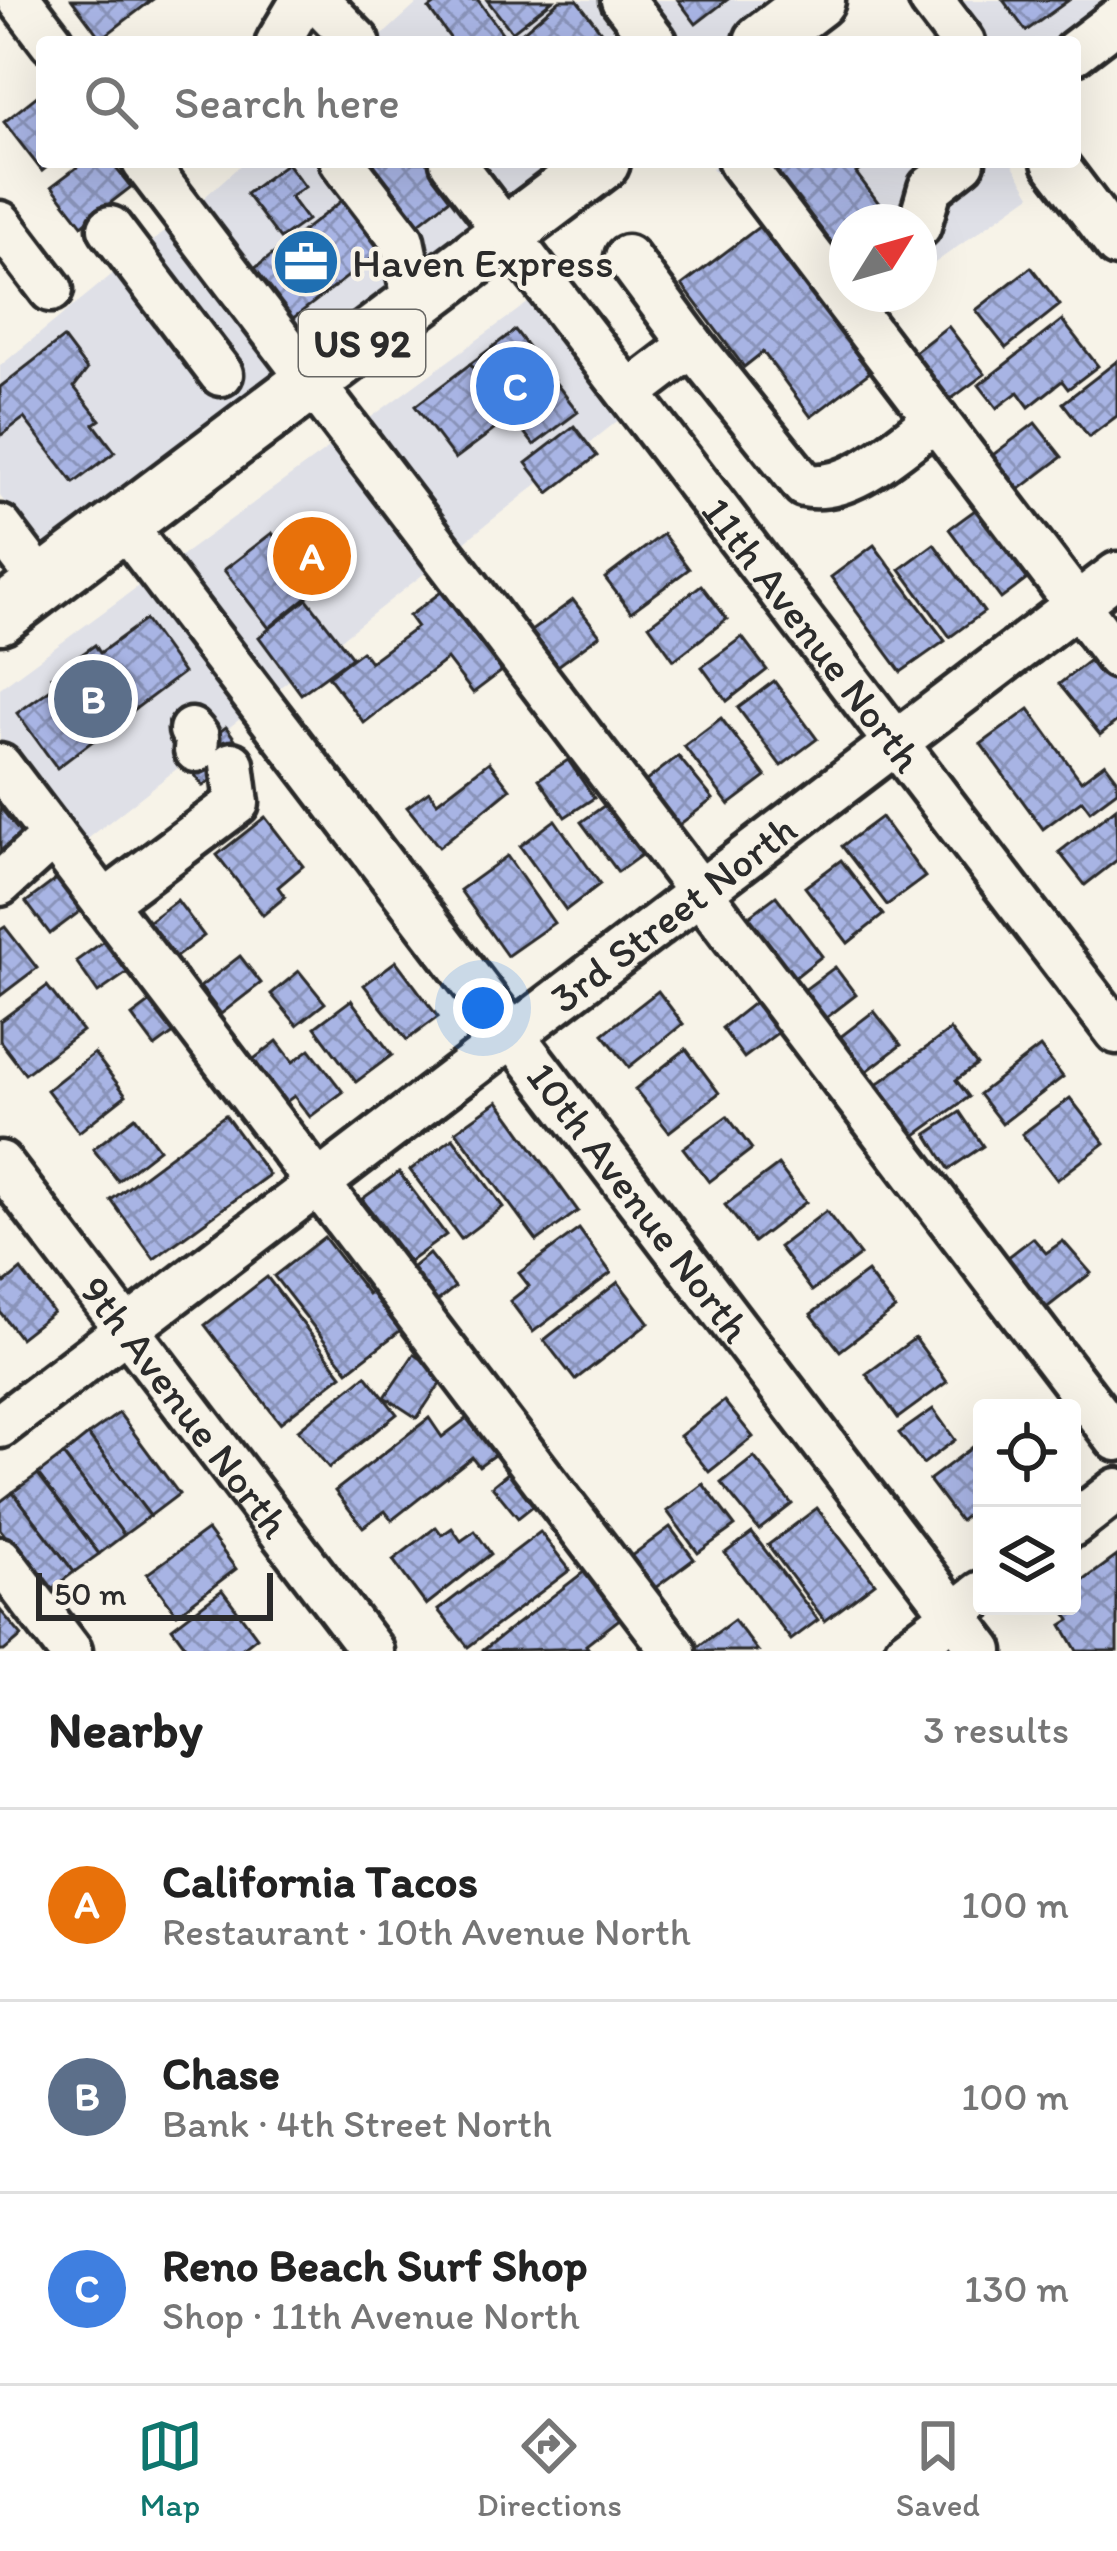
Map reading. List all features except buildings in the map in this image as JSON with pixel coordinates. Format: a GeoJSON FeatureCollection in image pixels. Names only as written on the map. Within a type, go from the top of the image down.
{"type":"FeatureCollection","features":[{"type":"Feature","properties":{"kind":"main road"},"geometry":{"type":"LineString","coordinates":[[769,36],[817,0]]}},
{"type":"Feature","properties":{"kind":"main road","name":"US 92"},"geometry":{"type":"LineString","coordinates":[[0,616],[594,168]]}},
{"type":"Feature","properties":{"kind":"street"},"geometry":{"type":"LineString","coordinates":[[20,0],[47,36]]}},
{"type":"Feature","properties":{"kind":"street"},"geometry":{"type":"LineString","coordinates":[[282,36],[303,0]]}},
{"type":"Feature","properties":{"kind":"street"},"geometry":{"type":"LineString","coordinates":[[317,0],[352,36]]}},
{"type":"Feature","properties":{"kind":"street"},"geometry":{"type":"LineString","coordinates":[[623,0],[650,36]]}},
{"type":"Feature","properties":{"kind":"street"},"geometry":{"type":"LineString","coordinates":[[931,0],[958,36]]}},
{"type":"Feature","properties":{"kind":"street"},"geometry":{"type":"LineString","coordinates":[[1081,47],[1117,20]]}},
{"type":"Feature","properties":{"kind":"street"},"geometry":{"type":"LineString","coordinates":[[151,168],[1117,1439]]}},
{"type":"Feature","properties":{"kind":"street"},"geometry":{"type":"LineString","coordinates":[[347,168],[402,240],[415,303]]}},
{"type":"Feature","properties":{"kind":"street","name":"11th Avenue North"},"geometry":{"type":"LineString","coordinates":[[457,168],[1117,1032]]}},
{"type":"Feature","properties":{"kind":"street"},"geometry":{"type":"LineString","coordinates":[[745,168],[829,270]]}},
{"type":"Feature","properties":{"kind":"street"},"geometry":{"type":"LineString","coordinates":[[925,204],[930,188],[955,168]]}},
{"type":"Feature","properties":{"kind":"street"},"geometry":{"type":"LineString","coordinates":[[1059,168],[1117,245]]}},
{"type":"Feature","properties":{"kind":"street"},"geometry":{"type":"LineString","coordinates":[[0,223],[51,290]]}},
{"type":"Feature","properties":{"kind":"street"},"geometry":{"type":"LineString","coordinates":[[110,228],[221,374]]}},
{"type":"Feature","properties":{"kind":"street"},"geometry":{"type":"LineString","coordinates":[[162,297],[216,257]]}},
{"type":"Feature","properties":{"kind":"street"},"geometry":{"type":"LineString","coordinates":[[627,257],[804,485],[826,490],[936,419]]}},
{"type":"Feature","properties":{"kind":"street"},"geometry":{"type":"LineString","coordinates":[[860,312],[1117,657]]}},
{"type":"Feature","properties":{"kind":"street"},"geometry":{"type":"LineString","coordinates":[[629,393],[692,345]]}},
{"type":"Feature","properties":{"kind":"street","name":"10th Avenue North"},"geometry":{"type":"LineString","coordinates":[[123,524],[512,1035],[968,1604],[982,1651]]}},
{"type":"Feature","properties":{"kind":"street"},"geometry":{"type":"LineString","coordinates":[[0,527],[44,584]]}},
{"type":"Feature","properties":{"kind":"street","name":"3rd Street North"},"geometry":{"type":"LineString","coordinates":[[0,1426],[1117,574]]}},
{"type":"Feature","properties":{"kind":"street"},"geometry":{"type":"LineString","coordinates":[[104,903],[238,803],[239,790],[211,753]]}},
{"type":"Feature","properties":{"kind":"street"},"geometry":{"type":"LineString","coordinates":[[0,766],[674,1651]]}},
{"type":"Feature","properties":{"kind":"street"},"geometry":{"type":"LineString","coordinates":[[0,884],[53,836]]}},
{"type":"Feature","properties":{"kind":"street","name":"9th Avenue North"},"geometry":{"type":"LineString","coordinates":[[0,1163],[372,1651]]}},
{"type":"Feature","properties":{"kind":"street"},"geometry":{"type":"LineString","coordinates":[[1081,1518],[1117,1490]]}},
{"type":"Feature","properties":{"kind":"street"},"geometry":{"type":"LineString","coordinates":[[0,1559],[70,1651]]}},
{"type":"Feature","properties":{"kind":"street"},"geometry":{"type":"LineString","coordinates":[[906,1651],[968,1604]]}},
{"type":"Feature","properties":{"kind":"shaded area"},"geometry":{"type":"Polygon","coordinates":[[[421,0],[600,0],[627,36],[382,36],[421,0]]]}},
{"type":"Feature","properties":{"kind":"shaded area"},"geometry":{"type":"Polygon","coordinates":[[[646,0],[789,0],[742,36],[673,36],[646,0]]]}},
{"type":"Feature","properties":{"kind":"shaded area"},"geometry":{"type":"Polygon","coordinates":[[[954,0],[1117,0],[1081,36],[981,36],[954,0]]]}},
{"type":"Feature","properties":{"kind":"shaded area"},"geometry":{"type":"Polygon","coordinates":[[[237,168],[567,168],[314,355],[198,203],[237,168]]]}},
{"type":"Feature","properties":{"kind":"shaded area"},"geometry":{"type":"Polygon","coordinates":[[[712,168],[1015,168],[1031,195],[937,261],[937,204],[829,204],[829,312],[866,312],[839,332],[712,168]]]}},
{"type":"Feature","properties":{"kind":"shaded area"},"geometry":{"type":"Polygon","coordinates":[[[170,227],[284,377],[43,553],[0,496],[0,366],[170,227]]]}},
{"type":"Feature","properties":{"kind":"shaded area"},"geometry":{"type":"Polygon","coordinates":[[[529,302],[620,419],[274,692],[174,561],[529,302]]]}},
{"type":"Feature","properties":{"kind":"shaded area"},"geometry":{"type":"Polygon","coordinates":[[[144,582],[245,715],[0,908],[0,688],[144,582]]]}},
{"type":"Feature","properties":{"kind":"place","name":"Haven Express"},"geometry":{"type":"Point","coordinates":[306,262]}},
{"type":"Feature","properties":{"kind":"place","name":"Reno Beach Surf Shop"},"geometry":{"type":"Point","coordinates":[515,386]}},
{"type":"Feature","properties":{"kind":"place","name":"California Tacos"},"geometry":{"type":"Point","coordinates":[312,556]}},
{"type":"Feature","properties":{"kind":"place","name":"Chase"},"geometry":{"type":"Point","coordinates":[93,699]}}]}
